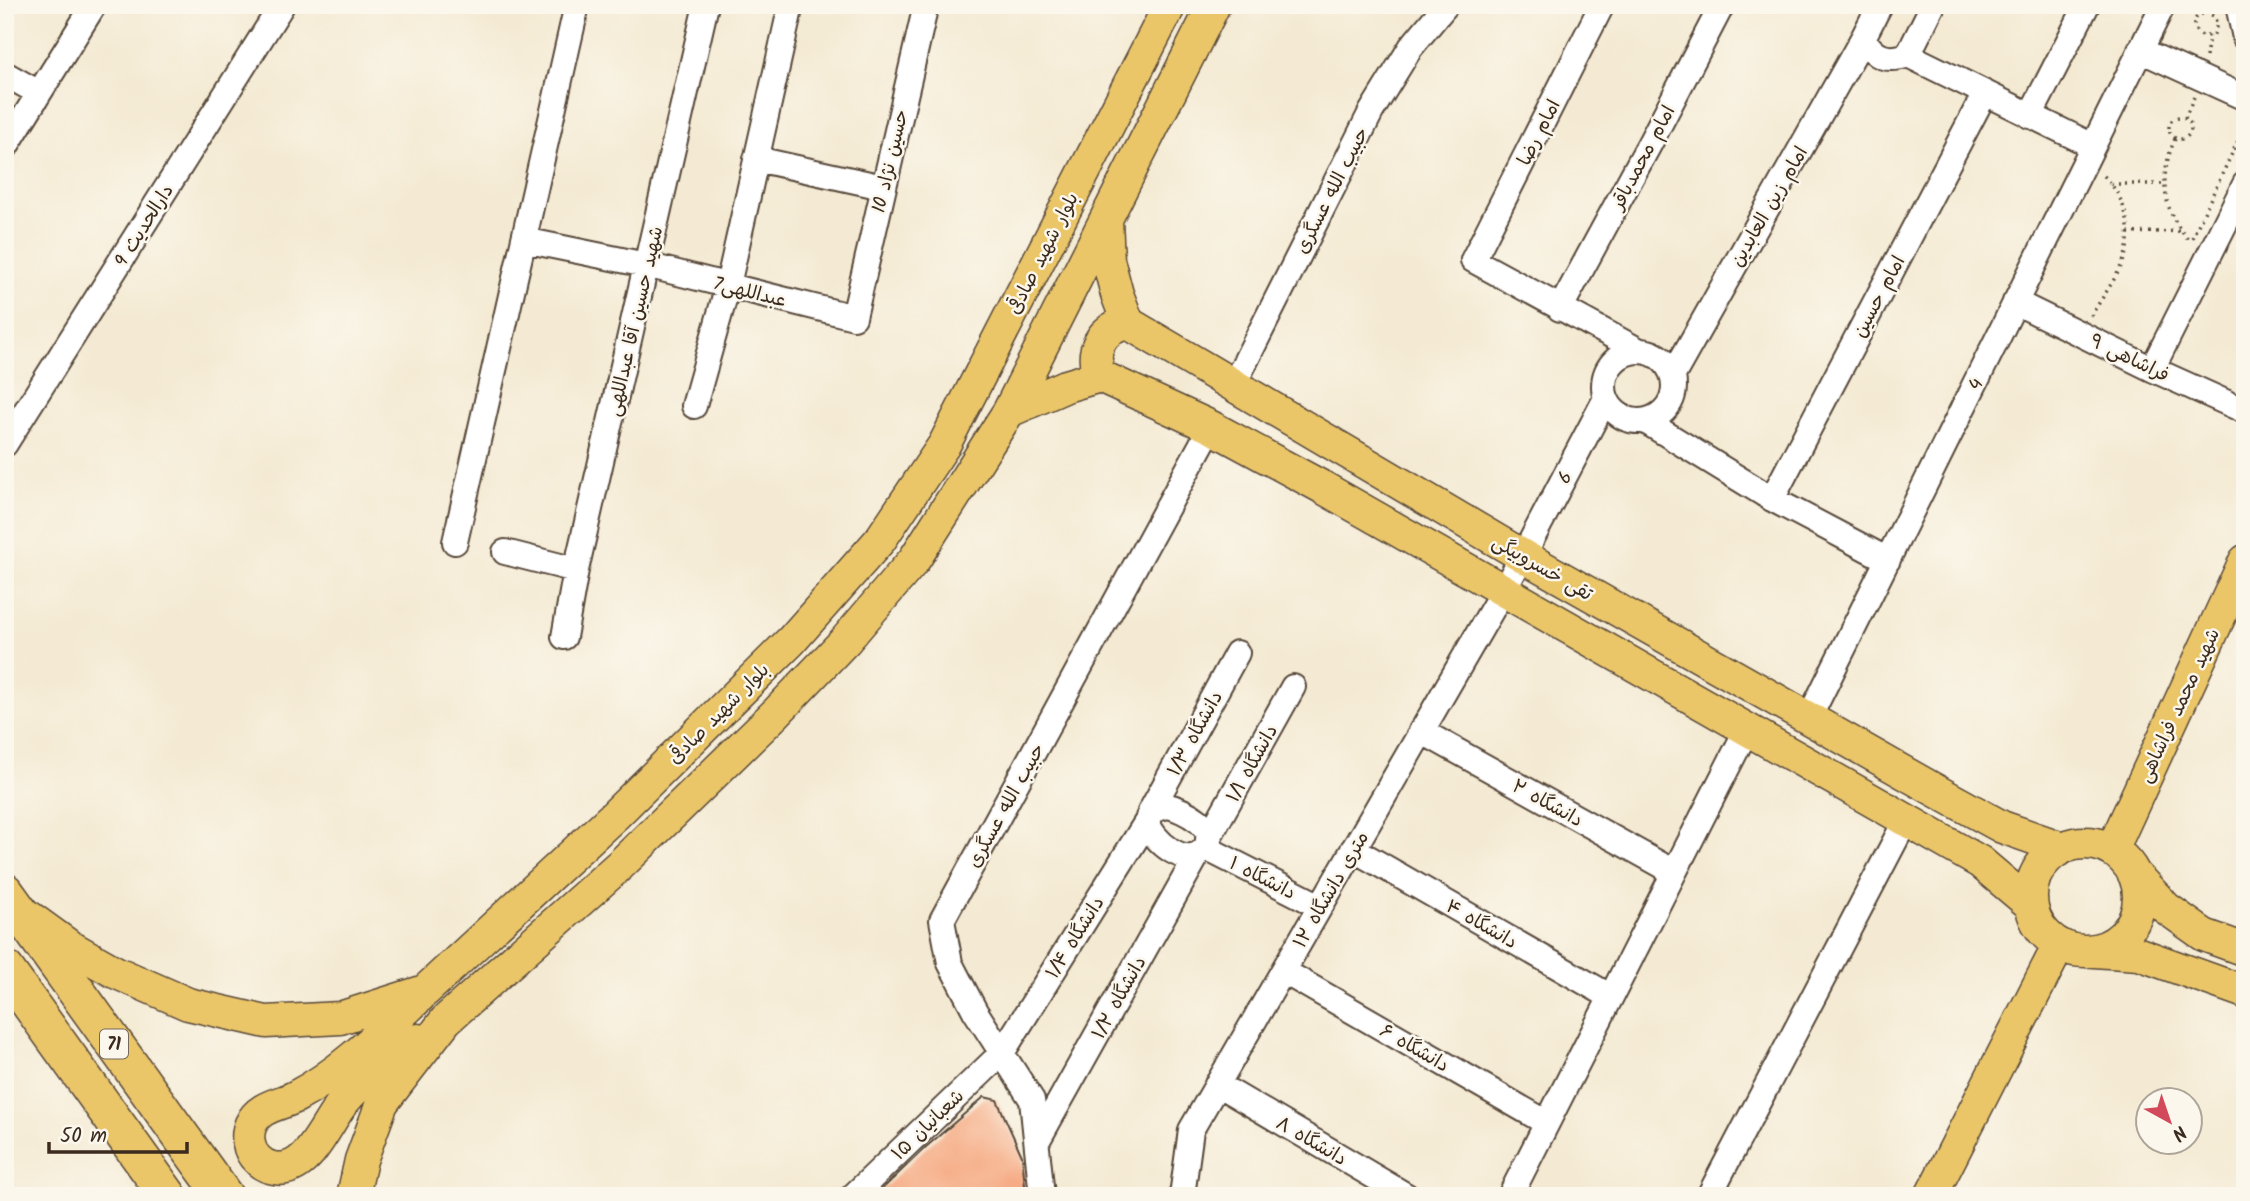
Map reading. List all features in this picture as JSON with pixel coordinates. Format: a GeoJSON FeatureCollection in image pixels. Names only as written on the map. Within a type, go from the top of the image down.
{"type":"FeatureCollection","features":[{"type":"Feature","properties":{"kind":"highway","name":"71"},"geometry":{"type":"LineString","coordinates":[[11,900],[224,1196]]}},
{"type":"Feature","properties":{"kind":"highway","name":"71"},"geometry":{"type":"LineString","coordinates":[[5,969],[168,1196]]}},
{"type":"Feature","properties":{"kind":"main road","name":"بلوار شهید صادقی"},"geometry":{"type":"LineString","coordinates":[[11,900],[69,946],[115,972],[188,1004],[266,1022],[340,1018],[425,991],[615,815],[791,641],[880,540],[944,445],[1170,5]]}},
{"type":"Feature","properties":{"kind":"main road","name":"بلوار شهید صادقی"},"geometry":{"type":"LineString","coordinates":[[353,1196],[361,1160],[382,1103],[446,1020],[621,864],[776,713],[845,641],[914,560],[1009,411],[1214,5]]}},
{"type":"Feature","properties":{"kind":"main road"},"geometry":{"type":"LineString","coordinates":[[1009,411],[1066,386],[1100,376],[1095,359],[1099,342],[1111,329],[1128,323],[1108,260],[1106,216]]}},
{"type":"Feature","properties":{"kind":"main road","name":"تقی خسروبیگی"},"geometry":{"type":"LineString","coordinates":[[1128,323],[1523,556],[2002,827],[2062,848]]}},
{"type":"Feature","properties":{"kind":"main road","name":"تقی خسروبیگی"},"geometry":{"type":"LineString","coordinates":[[1100,376],[1211,427],[1322,487],[1980,862],[2031,905]]}},
{"type":"Feature","properties":{"kind":"main road","name":"شهید محمد فراشاهی"},"geometry":{"type":"LineString","coordinates":[[2112,850],[2245,561]]}},
{"type":"Feature","properties":{"kind":"main road"},"geometry":{"type":"LineString","coordinates":[[2245,950],[2204,935],[2166,908],[2134,874],[2125,860],[2112,850],[2095,844],[2078,843],[2062,848],[2048,858],[2037,871],[2031,887],[2031,905],[2036,921],[2046,935],[2059,945],[2075,951],[2139,954],[2245,992]]}},
{"type":"Feature","properties":{"kind":"main road"},"geometry":{"type":"LineString","coordinates":[[2092,951],[2108,946],[2122,936],[2133,923],[2139,890],[2134,874]]}},
{"type":"Feature","properties":{"kind":"main road"},"geometry":{"type":"LineString","coordinates":[[1931,1196],[2059,945]]}},
{"type":"Feature","properties":{"kind":"main road"},"geometry":{"type":"LineString","coordinates":[[425,991],[373,1040],[325,1078],[295,1098],[264,1109],[251,1124],[248,1138],[251,1152],[268,1167],[292,1167],[305,1157],[343,1101],[366,1078],[446,1020]]}},
{"type":"Feature","properties":{"kind":"street"},"geometry":{"type":"LineString","coordinates":[[5,148],[94,5]]}},
{"type":"Feature","properties":{"kind":"street","name":"دارالحدیث 9"},"geometry":{"type":"LineString","coordinates":[[5,444],[282,5]]}},
{"type":"Feature","properties":{"kind":"street"},"geometry":{"type":"LineString","coordinates":[[455,542],[577,5]]}},
{"type":"Feature","properties":{"kind":"street","name":"شهید حسین آقا عبداللهی"},"geometry":{"type":"LineString","coordinates":[[564,637],[576,570],[706,5]]}},
{"type":"Feature","properties":{"kind":"street"},"geometry":{"type":"LineString","coordinates":[[694,406],[728,285],[791,5]]}},
{"type":"Feature","properties":{"kind":"street","name":"حسین نژاد 10"},"geometry":{"type":"LineString","coordinates":[[854,317],[926,5]]}},
{"type":"Feature","properties":{"kind":"street","name":"حبیب الله عسگری"},"geometry":{"type":"LineString","coordinates":[[1233,386],[1371,112],[1412,47],[1447,5]]}},
{"type":"Feature","properties":{"kind":"street","name":"امام رضا"},"geometry":{"type":"LineString","coordinates":[[1560,309],[1473,260],[1602,5]]}},
{"type":"Feature","properties":{"kind":"street","name":"امام محمدباقر"},"geometry":{"type":"LineString","coordinates":[[1560,309],[1722,5]]}},
{"type":"Feature","properties":{"kind":"street","name":"امام زین العابدین"},"geometry":{"type":"LineString","coordinates":[[1673,374],[1880,5]]}},
{"type":"Feature","properties":{"kind":"street"},"geometry":{"type":"LineString","coordinates":[[2031,117],[2087,5]]}},
{"type":"Feature","properties":{"kind":"street","name":"4"},"geometry":{"type":"LineString","coordinates":[[1809,718],[2015,302],[2095,158],[2140,50],[2162,5]]}},
{"type":"Feature","properties":{"kind":"street"},"geometry":{"type":"LineString","coordinates":[[2238,5],[2245,38]]}},
{"type":"Feature","properties":{"kind":"street"},"geometry":{"type":"LineString","coordinates":[[1863,38],[1868,47],[1881,58],[1895,60],[1908,55],[1932,6]]}},
{"type":"Feature","properties":{"kind":"street"},"geometry":{"type":"LineString","coordinates":[[2140,50],[2245,98]]}},
{"type":"Feature","properties":{"kind":"street"},"geometry":{"type":"LineString","coordinates":[[1908,55],[2031,117],[2095,158]]}},
{"type":"Feature","properties":{"kind":"street"},"geometry":{"type":"LineString","coordinates":[[5,74],[39,93]]}},
{"type":"Feature","properties":{"kind":"street","name":"امام حسین"},"geometry":{"type":"LineString","coordinates":[[1772,499],[1985,93]]}},
{"type":"Feature","properties":{"kind":"street"},"geometry":{"type":"LineString","coordinates":[[756,159],[883,187]]}},
{"type":"Feature","properties":{"kind":"street"},"geometry":{"type":"LineString","coordinates":[[2152,369],[2245,184]]}},
{"type":"Feature","properties":{"kind":"street","name":"عبداللهی7"},"geometry":{"type":"LineString","coordinates":[[524,240],[646,265],[854,317]]}},
{"type":"Feature","properties":{"kind":"street","name":"فراشاهی ۹"},"geometry":{"type":"LineString","coordinates":[[2015,302],[2245,411]]}},
{"type":"Feature","properties":{"kind":"street"},"geometry":{"type":"LineString","coordinates":[[1560,309],[1638,351],[1659,357],[1673,374],[1674,395],[1663,412],[1645,421]]}},
{"type":"Feature","properties":{"kind":"street"},"geometry":{"type":"LineString","coordinates":[[1638,351],[1617,358],[1605,376],[1606,398],[1613,411],[1625,419],[1645,421],[1772,499],[1888,560]]}},
{"type":"Feature","properties":{"kind":"street","name":"6"},"geometry":{"type":"LineString","coordinates":[[1503,590],[1606,398]]}},
{"type":"Feature","properties":{"kind":"street","name":"حبیب الله عسگری"},"geometry":{"type":"LineString","coordinates":[[1042,1196],[1032,1100],[975,1011],[950,963],[942,920],[1211,427]]}},
{"type":"Feature","properties":{"kind":"street"},"geometry":{"type":"LineString","coordinates":[[505,552],[576,570]]}},
{"type":"Feature","properties":{"kind":"street","name":"۱۲ متری دانشگاه"},"geometry":{"type":"LineString","coordinates":[[1182,1196],[1191,1130],[1503,590]]}},
{"type":"Feature","properties":{"kind":"street","name":"دانشگاه ۱/۳"},"geometry":{"type":"LineString","coordinates":[[1149,817],[1237,653]]}},
{"type":"Feature","properties":{"kind":"street","name":"دانشگاه ۱/۱"},"geometry":{"type":"LineString","coordinates":[[1204,847],[1293,687]]}},
{"type":"Feature","properties":{"kind":"street"},"geometry":{"type":"LineString","coordinates":[[1510,1196],[1747,729]]}},
{"type":"Feature","properties":{"kind":"street","name":"دانشگاه ۲"},"geometry":{"type":"LineString","coordinates":[[1422,731],[1674,872]]}},
{"type":"Feature","properties":{"kind":"street"},"geometry":{"type":"LineString","coordinates":[[1157,808],[1181,808],[1201,823],[1204,847],[1181,855],[1171,851],[1154,836],[1149,817],[1157,808]]}},
{"type":"Feature","properties":{"kind":"street","name":"دانشگاه ۱/۴"},"geometry":{"type":"LineString","coordinates":[[1002,1053],[1149,817]]}},
{"type":"Feature","properties":{"kind":"street"},"geometry":{"type":"LineString","coordinates":[[1709,1196],[1906,820]]}},
{"type":"Feature","properties":{"kind":"street","name":"دانشگاه ۱"},"geometry":{"type":"LineString","coordinates":[[1204,847],[1320,906]]}},
{"type":"Feature","properties":{"kind":"street","name":"دانشگاه ۱/۲"},"geometry":{"type":"LineString","coordinates":[[1038,1140],[1204,847]]}},
{"type":"Feature","properties":{"kind":"street","name":"دانشگاه ۴"},"geometry":{"type":"LineString","coordinates":[[1353,849],[1611,997]]}},
{"type":"Feature","properties":{"kind":"street","name":"دانشگاه ۶"},"geometry":{"type":"LineString","coordinates":[[1283,971],[1547,1123]]}},
{"type":"Feature","properties":{"kind":"street","name":"شعبانیان ۱۵"},"geometry":{"type":"LineString","coordinates":[[853,1196],[1002,1053]]}},
{"type":"Feature","properties":{"kind":"street","name":"دانشگاه ۸"},"geometry":{"type":"LineString","coordinates":[[1217,1084],[1407,1196]]}},
{"type":"Feature","properties":{"kind":"path"},"geometry":{"type":"LineString","coordinates":[[2202,5],[2207,13],[2216,19],[2217,29],[2210,36],[2203,37],[2194,29],[2193,23],[2196,18],[2207,13]]}},
{"type":"Feature","properties":{"kind":"path"},"geometry":{"type":"LineString","coordinates":[[2185,118],[2191,126],[2189,136],[2175,139],[2169,131],[2171,121],[2185,118]]}},
{"type":"Feature","properties":{"kind":"path"},"geometry":{"type":"LineString","coordinates":[[2185,253],[2245,126]]}},
{"type":"Feature","properties":{"kind":"path"},"geometry":{"type":"LineString","coordinates":[[2175,139],[2166,164],[2168,206],[2190,242]]}},
{"type":"Feature","properties":{"kind":"path"},"geometry":{"type":"LineString","coordinates":[[2089,320],[2123,262],[2128,233],[2123,204],[2095,158]]}},
{"type":"Feature","properties":{"kind":"path"},"geometry":{"type":"LineString","coordinates":[[2111,184],[2165,184]]}},
{"type":"Feature","properties":{"kind":"path"},"geometry":{"type":"LineString","coordinates":[[2128,233],[2181,231]]}},
{"type":"Feature","properties":{"kind":"building"},"geometry":{"type":"Polygon","coordinates":[[[984,1097],[997,1100],[1022,1156],[1026,1196],[875,1196],[926,1147],[984,1097]]]}}]}
